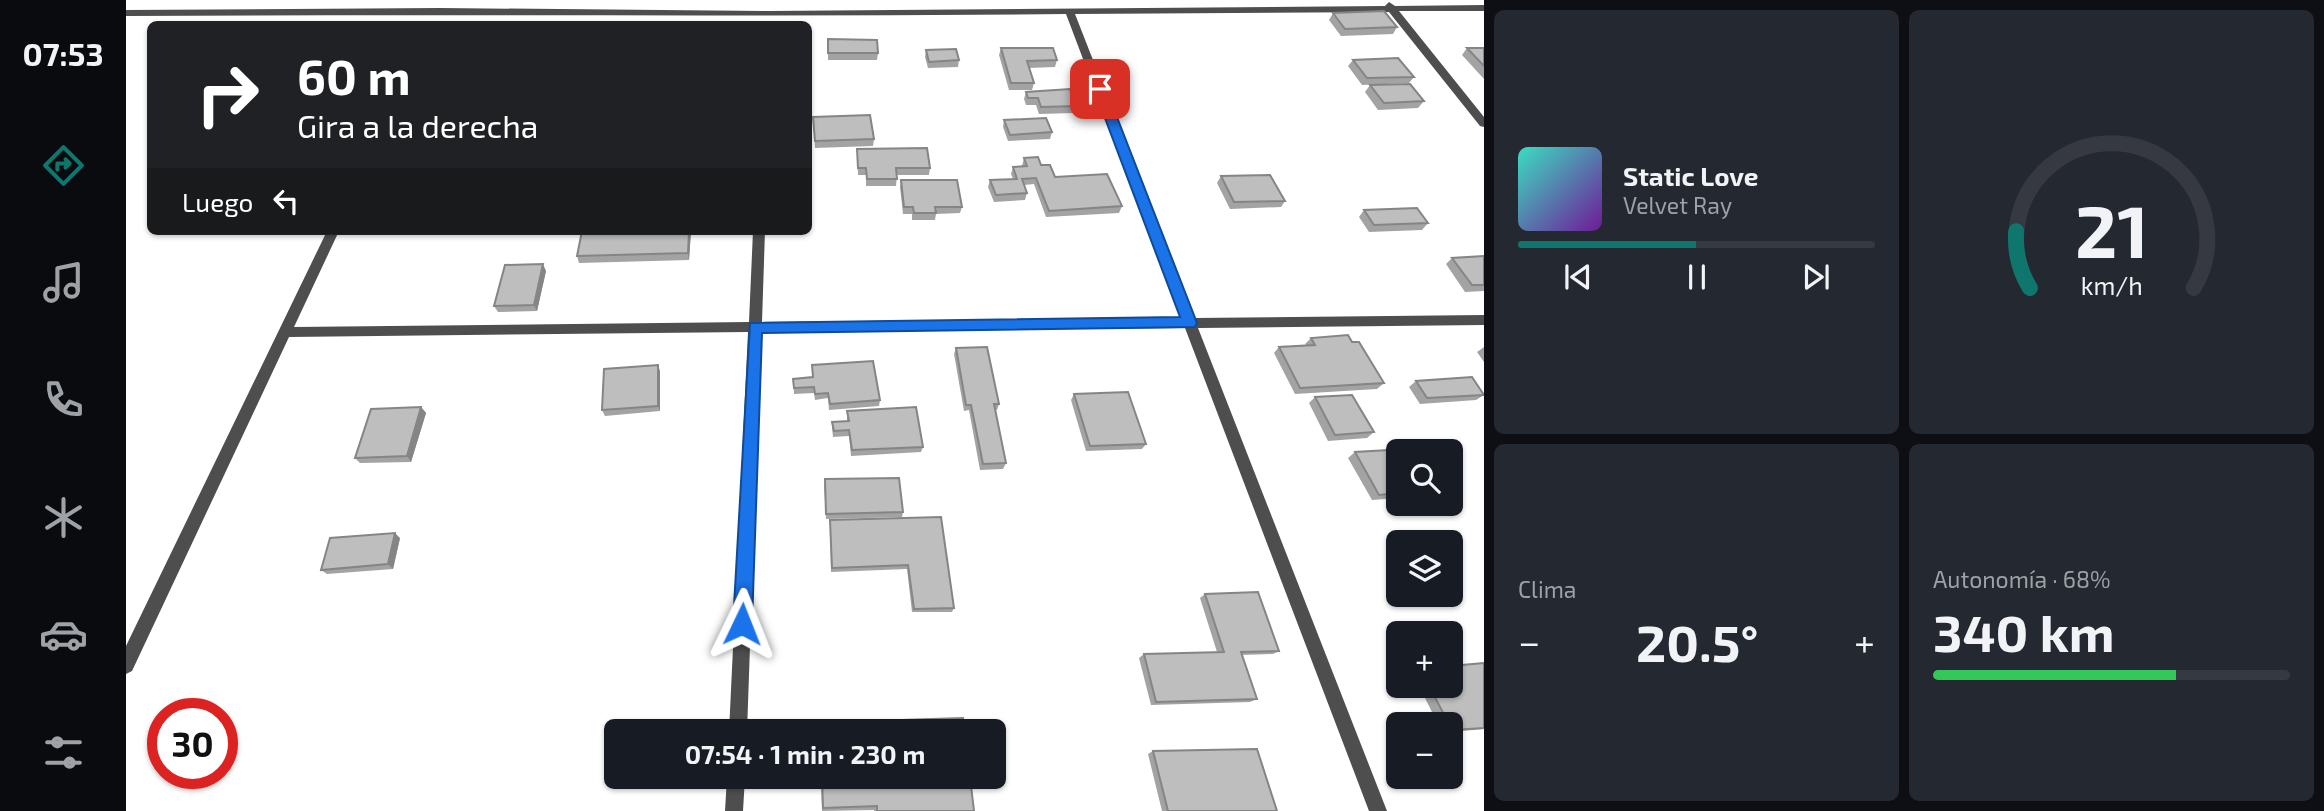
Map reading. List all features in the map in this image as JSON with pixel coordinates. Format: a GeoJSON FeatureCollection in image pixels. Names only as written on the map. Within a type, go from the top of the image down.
{"type":"FeatureCollection","features":[{"type":"Feature","properties":{"kind":"street"},"geometry":{"type":"LineString","coordinates":[[1385,0],[1484,124]]}},
{"type":"Feature","properties":{"kind":"street"},"geometry":{"type":"LineString","coordinates":[[126,13],[440,11],[768,19],[1070,12],[1484,8]]}},
{"type":"Feature","properties":{"kind":"street"},"geometry":{"type":"LineString","coordinates":[[435,21],[440,11]]}},
{"type":"Feature","properties":{"kind":"street"},"geometry":{"type":"LineString","coordinates":[[1070,12],[1378,811]]}},
{"type":"Feature","properties":{"kind":"street"},"geometry":{"type":"LineString","coordinates":[[126,665],[331,235]]}},
{"type":"Feature","properties":{"kind":"street"},"geometry":{"type":"LineString","coordinates":[[739,719],[759,235]]}},
{"type":"Feature","properties":{"kind":"street"},"geometry":{"type":"LineString","coordinates":[[284,332],[1484,320]]}},
{"type":"Feature","properties":{"kind":"street"},"geometry":{"type":"LineString","coordinates":[[734,811],[735,789]]}},
{"type":"Feature","properties":{"kind":"building"},"geometry":{"type":"Polygon","coordinates":[[[1384,11],[1397,27],[1345,29],[1333,13],[1384,11]]]}},
{"type":"Feature","properties":{"kind":"building"},"geometry":{"type":"Polygon","coordinates":[[[828,39],[877,40],[878,53],[828,53],[828,39]]]}},
{"type":"Feature","properties":{"kind":"building"},"geometry":{"type":"Polygon","coordinates":[[[1001,48],[1053,48],[1057,60],[1027,61],[1034,83],[1011,83],[1001,48]]]}},
{"type":"Feature","properties":{"kind":"building"},"geometry":{"type":"Polygon","coordinates":[[[1467,48],[1484,48],[1484,66],[1467,48]]]}},
{"type":"Feature","properties":{"kind":"building"},"geometry":{"type":"Polygon","coordinates":[[[956,49],[959,60],[929,62],[926,50],[956,49]]]}},
{"type":"Feature","properties":{"kind":"building"},"geometry":{"type":"Polygon","coordinates":[[[1398,58],[1414,77],[1367,78],[1353,60],[1398,58]]]}},
{"type":"Feature","properties":{"kind":"building"},"geometry":{"type":"Polygon","coordinates":[[[1410,84],[1424,101],[1384,103],[1370,85],[1410,84]]]}},
{"type":"Feature","properties":{"kind":"building"},"geometry":{"type":"Polygon","coordinates":[[[1070,89],[1076,106],[1041,107],[1038,98],[1028,98],[1026,92],[1070,89]]]}},
{"type":"Feature","properties":{"kind":"building"},"geometry":{"type":"Polygon","coordinates":[[[870,115],[874,139],[815,141],[813,117],[870,115]]]}},
{"type":"Feature","properties":{"kind":"building"},"geometry":{"type":"Polygon","coordinates":[[[1046,118],[1052,132],[1010,135],[1004,120],[1046,118]]]}},
{"type":"Feature","properties":{"kind":"building"},"geometry":{"type":"Polygon","coordinates":[[[927,148],[930,168],[896,168],[897,179],[867,179],[866,168],[858,168],[857,149],[927,148]]]}},
{"type":"Feature","properties":{"kind":"building"},"geometry":{"type":"Polygon","coordinates":[[[1038,157],[1041,165],[1050,165],[1055,177],[1107,174],[1122,206],[1049,211],[1036,178],[1022,179],[1027,193],[996,195],[990,180],[1017,179],[1013,167],[1027,166],[1024,158],[1038,157]]]}},
{"type":"Feature","properties":{"kind":"building"},"geometry":{"type":"Polygon","coordinates":[[[1270,175],[1285,201],[1234,202],[1221,176],[1270,175]]]}},
{"type":"Feature","properties":{"kind":"building"},"geometry":{"type":"Polygon","coordinates":[[[901,180],[957,180],[962,207],[935,207],[936,213],[914,213],[913,207],[904,207],[901,180]]]}},
{"type":"Feature","properties":{"kind":"building"},"geometry":{"type":"Polygon","coordinates":[[[1417,208],[1428,223],[1374,225],[1364,210],[1417,208]]]}},
{"type":"Feature","properties":{"kind":"building"},"geometry":{"type":"Polygon","coordinates":[[[581,235],[689,235],[688,253],[577,256],[581,235]]]}},
{"type":"Feature","properties":{"kind":"building"},"geometry":{"type":"Polygon","coordinates":[[[1484,256],[1484,285],[1472,285],[1452,258],[1484,256]]]}},
{"type":"Feature","properties":{"kind":"building"},"geometry":{"type":"Polygon","coordinates":[[[543,264],[534,305],[494,306],[505,265],[543,264]]]}},
{"type":"Feature","properties":{"kind":"building"},"geometry":{"type":"Polygon","coordinates":[[[1348,335],[1352,342],[1359,342],[1384,383],[1300,388],[1279,347],[1315,345],[1311,338],[1348,335]]]}},
{"type":"Feature","properties":{"kind":"building"},"geometry":{"type":"Polygon","coordinates":[[[987,347],[999,404],[994,404],[1006,463],[983,464],[971,405],[966,405],[956,348],[987,347]]]}},
{"type":"Feature","properties":{"kind":"building"},"geometry":{"type":"Polygon","coordinates":[[[873,361],[880,400],[830,404],[828,393],[815,394],[814,387],[794,388],[793,379],[813,377],[812,365],[873,361]]]}},
{"type":"Feature","properties":{"kind":"building"},"geometry":{"type":"Polygon","coordinates":[[[658,365],[658,406],[602,410],[604,369],[658,365]]]}},
{"type":"Feature","properties":{"kind":"building"},"geometry":{"type":"Polygon","coordinates":[[[1472,377],[1484,395],[1427,398],[1416,381],[1472,377]]]}},
{"type":"Feature","properties":{"kind":"building"},"geometry":{"type":"Polygon","coordinates":[[[1128,392],[1146,444],[1090,446],[1074,394],[1128,392]]]}},
{"type":"Feature","properties":{"kind":"building"},"geometry":{"type":"Polygon","coordinates":[[[1352,395],[1374,432],[1335,435],[1315,397],[1352,395]]]}},
{"type":"Feature","properties":{"kind":"building"},"geometry":{"type":"Polygon","coordinates":[[[421,407],[407,456],[355,458],[371,409],[421,407]]]}},
{"type":"Feature","properties":{"kind":"building"},"geometry":{"type":"Polygon","coordinates":[[[916,407],[923,447],[852,450],[849,430],[834,431],[832,422],[849,421],[847,411],[916,407]]]}},
{"type":"Feature","properties":{"kind":"building"},"geometry":{"type":"Polygon","coordinates":[[[1386,450],[1386,494],[1379,495],[1355,452],[1386,450]]]}},
{"type":"Feature","properties":{"kind":"building"},"geometry":{"type":"Polygon","coordinates":[[[899,478],[903,512],[826,514],[825,479],[899,478]]]}},
{"type":"Feature","properties":{"kind":"building"},"geometry":{"type":"Polygon","coordinates":[[[941,517],[954,608],[914,609],[908,565],[832,568],[830,520],[941,517]]]}},
{"type":"Feature","properties":{"kind":"building"},"geometry":{"type":"Polygon","coordinates":[[[395,533],[388,564],[321,570],[330,538],[395,533]]]}},
{"type":"Feature","properties":{"kind":"building"},"geometry":{"type":"Polygon","coordinates":[[[1258,592],[1279,651],[1241,652],[1257,699],[1156,702],[1144,654],[1224,652],[1205,594],[1258,592]]]}},
{"type":"Feature","properties":{"kind":"building"},"geometry":{"type":"Polygon","coordinates":[[[1484,663],[1484,728],[1463,729],[1463,712],[1443,712],[1435,698],[1463,698],[1463,665],[1484,663]]]}},
{"type":"Feature","properties":{"kind":"building"},"geometry":{"type":"Polygon","coordinates":[[[1257,749],[1277,811],[1168,811],[1153,751],[1257,749]]]}},
{"type":"Feature","properties":{"kind":"building"},"geometry":{"type":"Polygon","coordinates":[[[822,789],[971,789],[974,811],[877,811],[877,806],[823,808],[822,789]]]}},
{"type":"Feature","properties":{"kind":"route"},"geometry":{"type":"LineString","coordinates":[[742,624],[755,327],[1190,323],[1100,89]]}}]}
